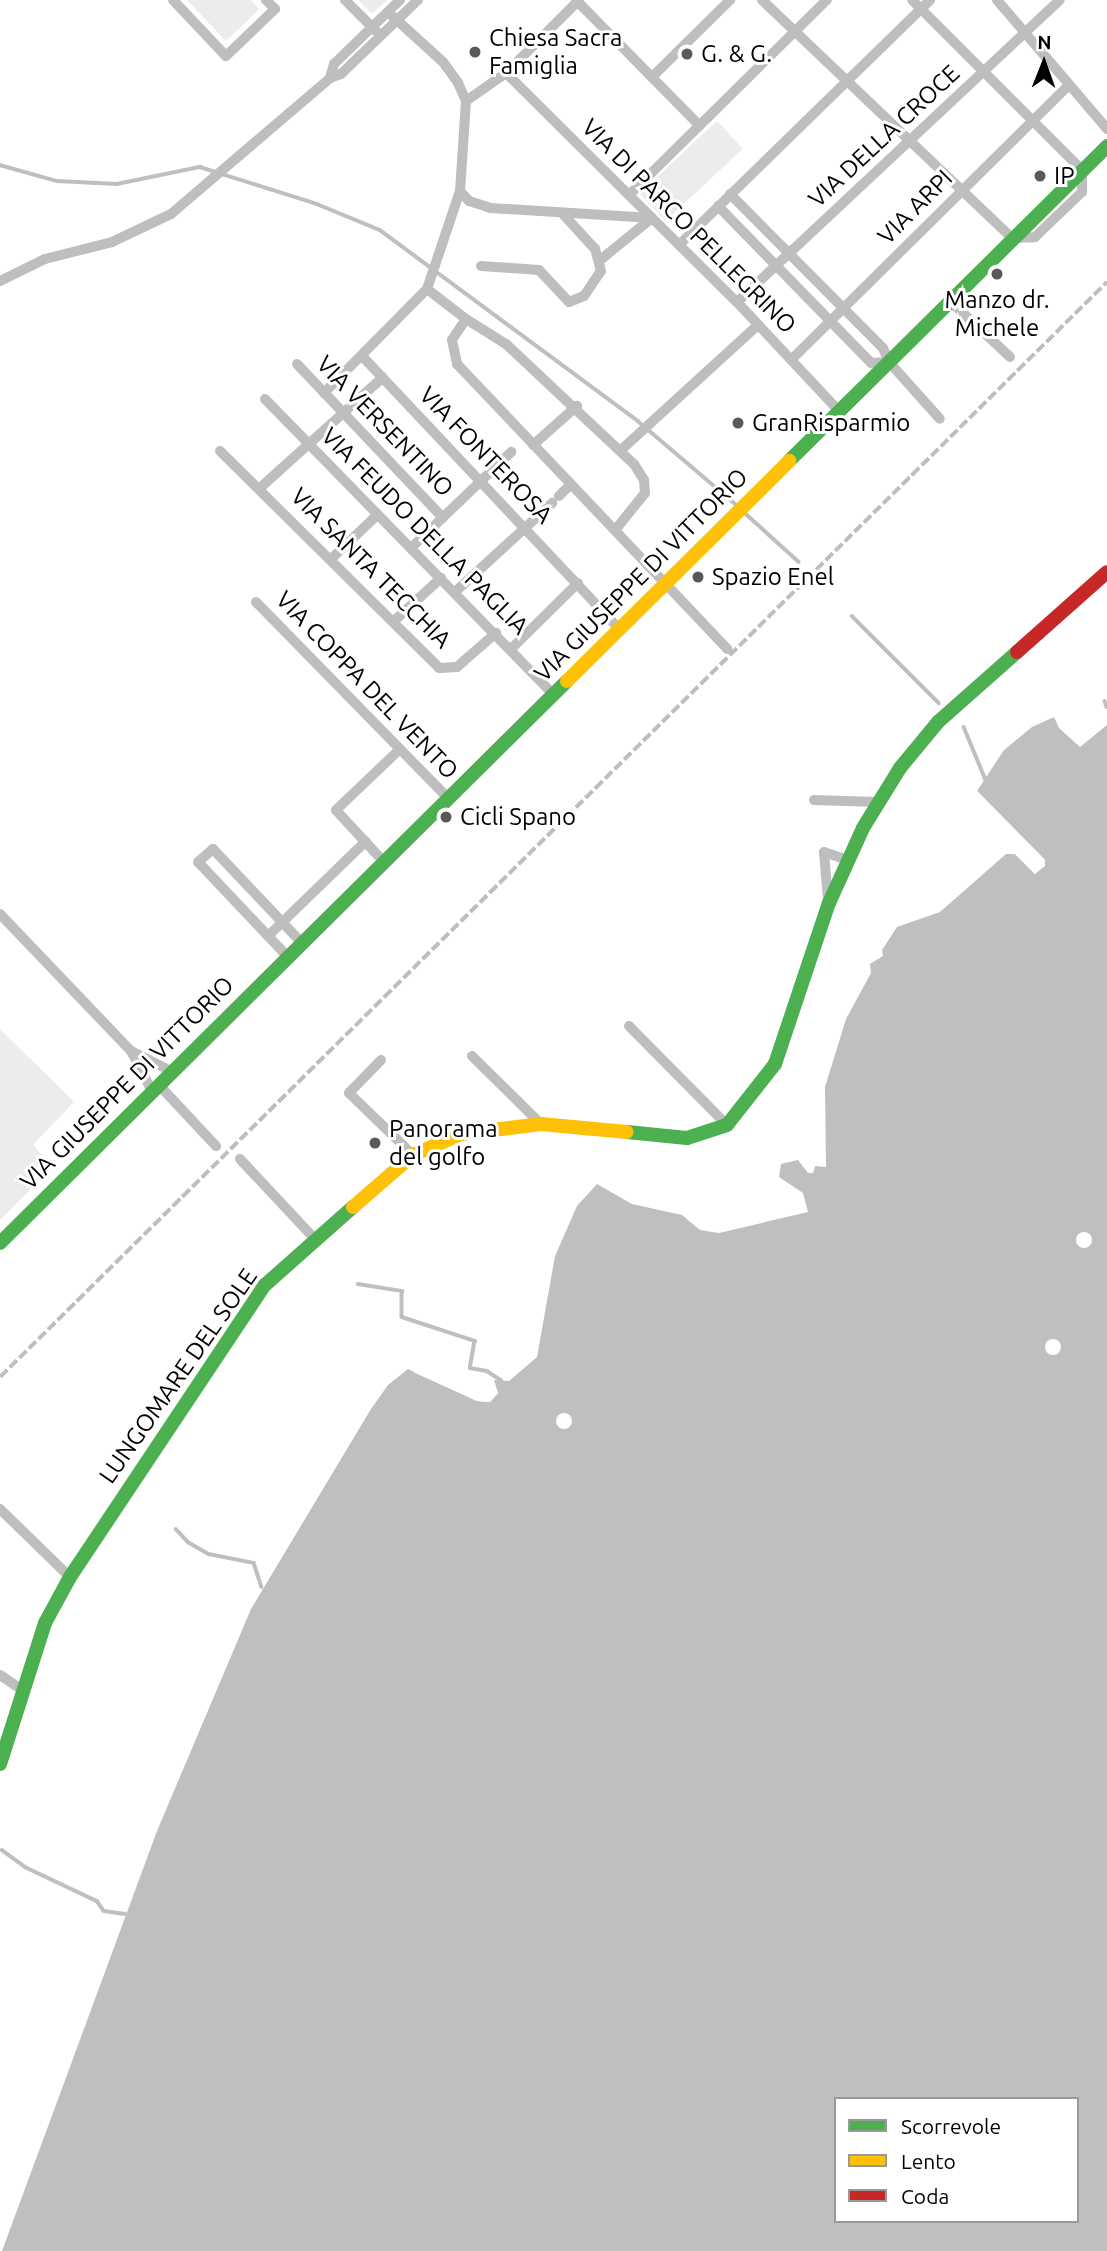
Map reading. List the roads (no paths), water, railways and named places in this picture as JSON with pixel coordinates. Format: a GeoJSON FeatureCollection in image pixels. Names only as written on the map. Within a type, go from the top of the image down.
{"type":"FeatureCollection","features":[{"type":"Feature","properties":{"kind":"street"},"geometry":{"type":"LineString","coordinates":[[173,0],[226,55],[275,9],[266,0]]}},
{"type":"Feature","properties":{"kind":"street"},"geometry":{"type":"LineString","coordinates":[[345,0],[381,36]]}},
{"type":"Feature","properties":{"kind":"street"},"geometry":{"type":"LineString","coordinates":[[330,78],[334,64],[400,0]]}},
{"type":"Feature","properties":{"kind":"street"},"geometry":{"type":"LineString","coordinates":[[0,281],[45,259],[142,230],[171,214],[266,138],[330,78],[341,74],[418,0]]}},
{"type":"Feature","properties":{"kind":"street"},"geometry":{"type":"LineString","coordinates":[[652,77],[730,0]]}},
{"type":"Feature","properties":{"kind":"street"},"geometry":{"type":"LineString","coordinates":[[762,0],[1012,238]]}},
{"type":"Feature","properties":{"kind":"street"},"geometry":{"type":"LineString","coordinates":[[629,195],[827,0]]}},
{"type":"Feature","properties":{"kind":"street"},"geometry":{"type":"LineString","coordinates":[[912,0],[1082,170]]}},
{"type":"Feature","properties":{"kind":"street"},"geometry":{"type":"LineString","coordinates":[[679,245],[930,0]]}},
{"type":"Feature","properties":{"kind":"street"},"geometry":{"type":"LineString","coordinates":[[997,0],[1107,129]]}},
{"type":"Feature","properties":{"kind":"street","name":"VIA DELLA CROCE"},"geometry":{"type":"LineString","coordinates":[[737,302],[1060,0]]}},
{"type":"Feature","properties":{"kind":"street"},"geometry":{"type":"LineString","coordinates":[[466,101],[506,73],[578,1],[699,125]]}},
{"type":"Feature","properties":{"kind":"street"},"geometry":{"type":"LineString","coordinates":[[324,393],[363,357],[427,289],[460,191],[466,101],[443,62],[388,12]]}},
{"type":"Feature","properties":{"kind":"street","name":"VIA DI PARCO PELLEGRINO"},"geometry":{"type":"LineString","coordinates":[[506,73],[737,302],[839,411]]}},
{"type":"Feature","properties":{"kind":"street","name":"VIA ARPI"},"geometry":{"type":"LineString","coordinates":[[791,360],[1069,85]]}},
{"type":"Feature","properties":{"kind":"street","name":"VIA GIUSEPPE DI VITTORIO"},"geometry":{"type":"LineString","coordinates":[[0,1243],[1107,146]]}},
{"type":"Feature","properties":{"kind":"street"},"geometry":{"type":"LineString","coordinates":[[460,191],[469,201],[490,208],[652,218]]}},
{"type":"Feature","properties":{"kind":"street"},"geometry":{"type":"LineString","coordinates":[[730,194],[883,348],[889,362],[940,419]]}},
{"type":"Feature","properties":{"kind":"street"},"geometry":{"type":"LineString","coordinates":[[718,206],[871,363],[889,362]]}},
{"type":"Feature","properties":{"kind":"street"},"geometry":{"type":"LineString","coordinates":[[481,266],[539,270],[569,302],[584,296],[601,271],[599,261],[595,249],[562,212]]}},
{"type":"Feature","properties":{"kind":"street"},"geometry":{"type":"LineString","coordinates":[[599,261],[652,218]]}},
{"type":"Feature","properties":{"kind":"street"},"geometry":{"type":"LineString","coordinates":[[427,289],[466,319],[506,344],[577,406],[621,450],[644,480],[645,493],[616,529]]}},
{"type":"Feature","properties":{"kind":"street"},"geometry":{"type":"LineString","coordinates":[[950,301],[1010,356]]}},
{"type":"Feature","properties":{"kind":"street"},"geometry":{"type":"LineString","coordinates":[[466,319],[452,340],[457,364],[668,582],[727,649]]}},
{"type":"Feature","properties":{"kind":"street"},"geometry":{"type":"LineString","coordinates":[[621,450],[635,441],[758,325]]}},
{"type":"Feature","properties":{"kind":"street","name":"VIA FONTEROSA"},"geometry":{"type":"LineString","coordinates":[[363,357],[619,629]]}},
{"type":"Feature","properties":{"kind":"street","name":"VIA VERSENTINO"},"geometry":{"type":"LineString","coordinates":[[296,364],[443,518]]}},
{"type":"Feature","properties":{"kind":"street"},"geometry":{"type":"LineString","coordinates":[[261,487],[383,377]]}},
{"type":"Feature","properties":{"kind":"street","name":"VIA FEUDO DELLA PAGLIA"},"geometry":{"type":"LineString","coordinates":[[265,399],[553,694]]}},
{"type":"Feature","properties":{"kind":"street"},"geometry":{"type":"LineString","coordinates":[[533,445],[577,406]]}},
{"type":"Feature","properties":{"kind":"street","name":"VIA SANTA TECCHIA"},"geometry":{"type":"LineString","coordinates":[[220,451],[261,487],[439,668],[448,670],[496,633]]}},
{"type":"Feature","properties":{"kind":"street"},"geometry":{"type":"LineString","coordinates":[[411,548],[511,452]]}},
{"type":"Feature","properties":{"kind":"street"},"geometry":{"type":"LineString","coordinates":[[456,592],[571,484]]}},
{"type":"Feature","properties":{"kind":"street"},"geometry":{"type":"LineString","coordinates":[[331,559],[377,514]]}},
{"type":"Feature","properties":{"kind":"street"},"geometry":{"type":"LineString","coordinates":[[629,1027],[727,1125],[775,1064],[829,904],[847,860],[877,802],[918,742],[1107,572]]}},
{"type":"Feature","properties":{"kind":"street"},"geometry":{"type":"LineString","coordinates":[[394,621],[442,578]]}},
{"type":"Feature","properties":{"kind":"street"},"geometry":{"type":"LineString","coordinates":[[511,649],[578,583]]}},
{"type":"Feature","properties":{"kind":"street","name":"VIA COPPA DEL VENTO"},"geometry":{"type":"LineString","coordinates":[[256,602],[448,798]]}},
{"type":"Feature","properties":{"kind":"street"},"geometry":{"type":"LineString","coordinates":[[383,861],[337,810],[399,750]]}},
{"type":"Feature","properties":{"kind":"street"},"geometry":{"type":"LineString","coordinates":[[814,800],[877,802]]}},
{"type":"Feature","properties":{"kind":"street"},"geometry":{"type":"LineString","coordinates":[[268,936],[366,841]]}},
{"type":"Feature","properties":{"kind":"street"},"geometry":{"type":"LineString","coordinates":[[287,956],[198,862],[213,849],[301,942]]}},
{"type":"Feature","properties":{"kind":"street"},"geometry":{"type":"LineString","coordinates":[[829,904],[824,852],[847,860]]}},
{"type":"Feature","properties":{"kind":"street"},"geometry":{"type":"LineString","coordinates":[[0,914],[131,1051],[155,1087],[216,1146]]}},
{"type":"Feature","properties":{"kind":"street"},"geometry":{"type":"LineString","coordinates":[[131,1051],[171,1071]]}},
{"type":"Feature","properties":{"kind":"street"},"geometry":{"type":"LineString","coordinates":[[472,1056],[541,1125]]}},
{"type":"Feature","properties":{"kind":"street"},"geometry":{"type":"LineString","coordinates":[[381,1060],[349,1093],[413,1155]]}},
{"type":"Feature","properties":{"kind":"street","name":"LUNGOMARE DEL SOLE"},"geometry":{"type":"LineString","coordinates":[[0,1764],[45,1623],[70,1577],[243,1315],[265,1285],[314,1238],[413,1155],[461,1134],[541,1125],[687,1138],[727,1125]]}},
{"type":"Feature","properties":{"kind":"street"},"geometry":{"type":"LineString","coordinates":[[240,1159],[314,1238]]}},
{"type":"Feature","properties":{"kind":"street"},"geometry":{"type":"LineString","coordinates":[[0,1509],[70,1577]]}},
{"type":"Feature","properties":{"kind":"street"},"geometry":{"type":"LineString","coordinates":[[0,1675],[22,1689]]}},
{"type":"Feature","properties":{"kind":"waterway"},"geometry":{"type":"LineString","coordinates":[[0,165],[57,181],[117,184],[200,167],[317,204],[380,230],[638,421],[739,507]]}},
{"type":"Feature","properties":{"kind":"waterway"},"geometry":{"type":"LineString","coordinates":[[744,512],[799,562]]}},
{"type":"Feature","properties":{"kind":"waterway"},"geometry":{"type":"LineString","coordinates":[[852,616],[939,703]]}},
{"type":"Feature","properties":{"kind":"waterway"},"geometry":{"type":"LineString","coordinates":[[1105,701],[1107,707]]}},
{"type":"Feature","properties":{"kind":"waterway"},"geometry":{"type":"LineString","coordinates":[[964,727],[986,780]]}},
{"type":"Feature","properties":{"kind":"waterway"},"geometry":{"type":"LineString","coordinates":[[358,1284],[402,1291],[402,1317],[475,1341],[470,1368],[487,1371],[501,1380]]}},
{"type":"Feature","properties":{"kind":"waterway"},"geometry":{"type":"LineString","coordinates":[[176,1529],[188,1542],[209,1554],[254,1563],[262,1587]]}},
{"type":"Feature","properties":{"kind":"waterway"},"geometry":{"type":"LineString","coordinates":[[2,1850],[25,1867],[97,1901],[104,1911],[125,1914]]}},
{"type":"Feature","properties":{"kind":"railway"},"geometry":{"type":"LineString","coordinates":[[0,1377],[1107,282]]}},
{"type":"Feature","properties":{"kind":"place","name":"Chiesa Sacra Famiglia"},"geometry":{"type":"Point","coordinates":[475,52]}},
{"type":"Feature","properties":{"kind":"place","name":"G. & G."},"geometry":{"type":"Point","coordinates":[687,54]}},
{"type":"Feature","properties":{"kind":"place","name":"IP"},"geometry":{"type":"Point","coordinates":[1040,176]}},
{"type":"Feature","properties":{"kind":"place","name":"Manzo dr. Michele"},"geometry":{"type":"Point","coordinates":[997,274]}},
{"type":"Feature","properties":{"kind":"place","name":"GranRisparmio"},"geometry":{"type":"Point","coordinates":[738,423]}},
{"type":"Feature","properties":{"kind":"place","name":"Spazio Enel"},"geometry":{"type":"Point","coordinates":[698,577]}},
{"type":"Feature","properties":{"kind":"place","name":"Cicli Spano"},"geometry":{"type":"Point","coordinates":[446,817]}},
{"type":"Feature","properties":{"kind":"place","name":"Panorama del golfo"},"geometry":{"type":"Point","coordinates":[375,1143]}}]}
